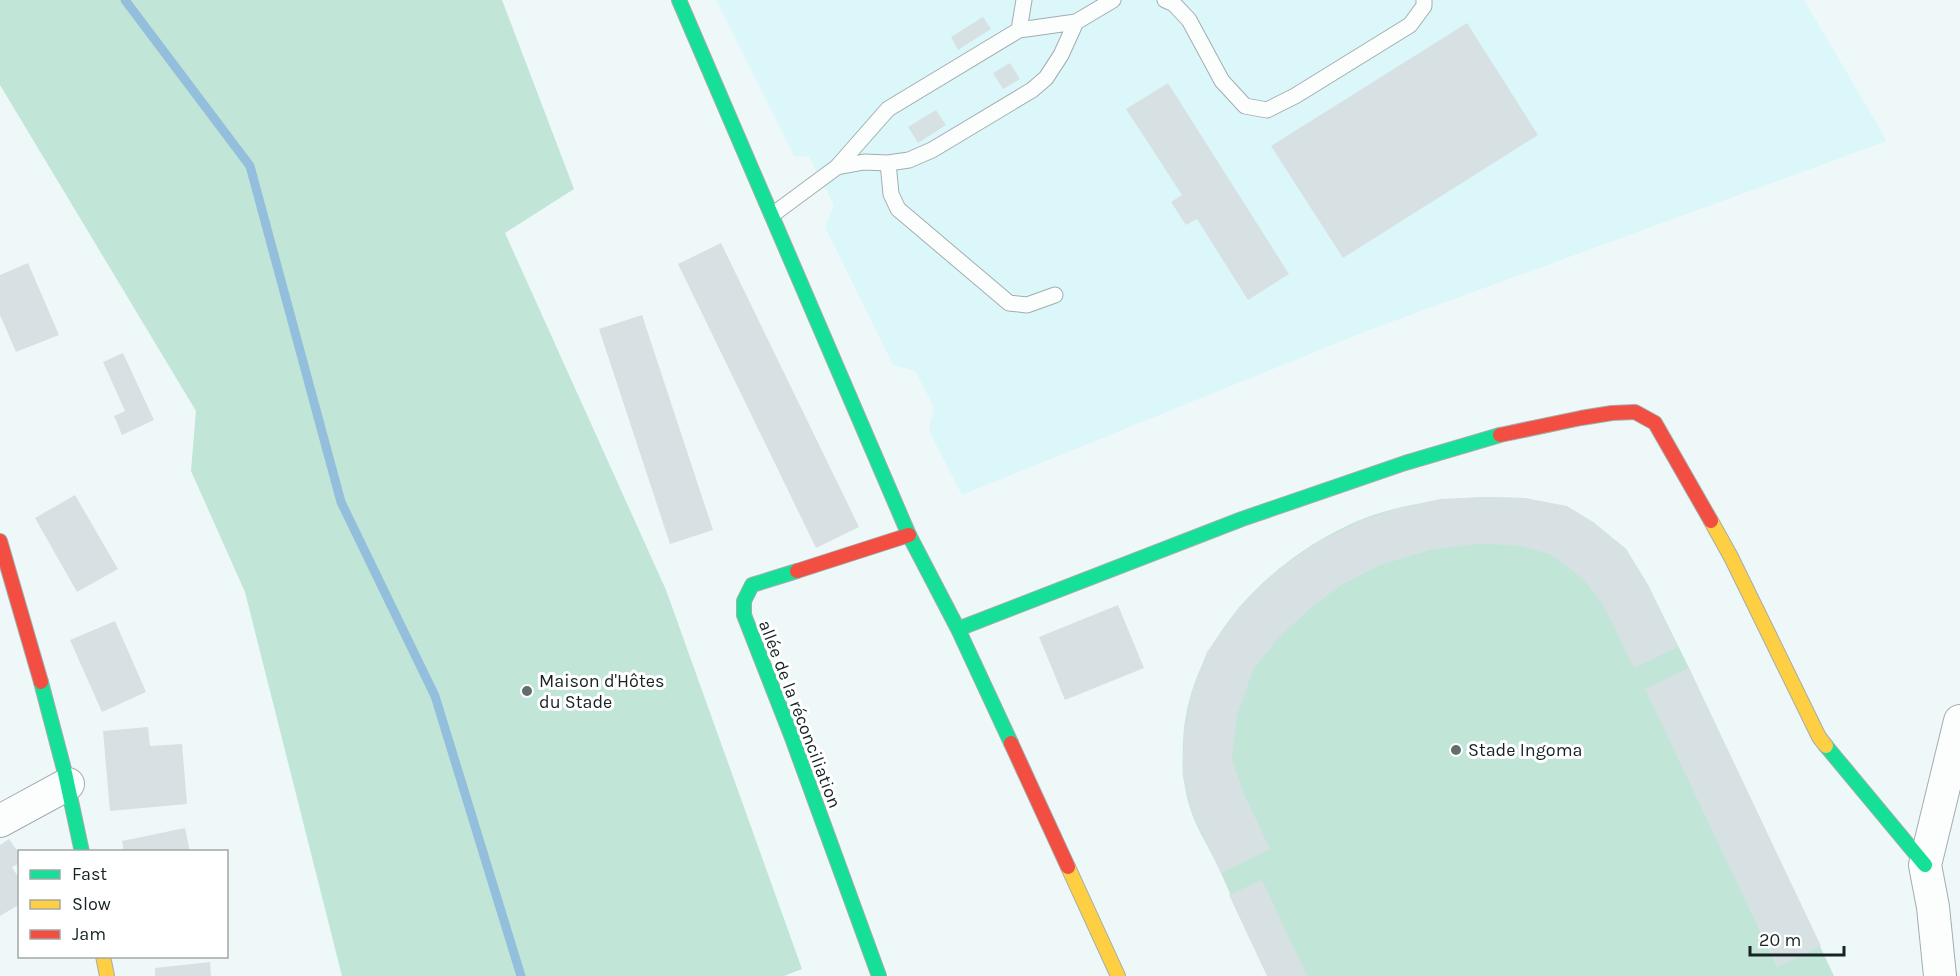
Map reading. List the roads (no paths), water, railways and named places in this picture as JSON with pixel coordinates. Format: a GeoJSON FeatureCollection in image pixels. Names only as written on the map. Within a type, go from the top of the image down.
{"type":"FeatureCollection","features":[{"type":"Feature","properties":{"kind":"street"},"geometry":{"type":"LineString","coordinates":[[679,0],[909,535],[958,629],[1118,976]]}},
{"type":"Feature","properties":{"kind":"street"},"geometry":{"type":"LineString","coordinates":[[958,629],[1242,519],[1405,463],[1487,438],[1538,426],[1602,414],[1635,412],[1655,423],[1708,517],[1765,626],[1819,737],[1926,865]]}},
{"type":"Feature","properties":{"kind":"street","name":"allée de la réconciliation"},"geometry":{"type":"LineString","coordinates":[[879,976],[791,735],[744,615],[744,601],[752,585],[909,535]]}},
{"type":"Feature","properties":{"kind":"street"},"geometry":{"type":"LineString","coordinates":[[0,541],[35,655],[68,784],[82,850]]}},
{"type":"Feature","properties":{"kind":"street"},"geometry":{"type":"LineString","coordinates":[[1940,976],[1926,865],[1960,721]]}},
{"type":"Feature","properties":{"kind":"street"},"geometry":{"type":"LineString","coordinates":[[0,821],[68,784]]}},
{"type":"Feature","properties":{"kind":"street"},"geometry":{"type":"LineString","coordinates":[[104,958],[107,976]]}},
{"type":"Feature","properties":{"kind":"lane"},"geometry":{"type":"LineString","coordinates":[[1019,30],[1024,0]]}},
{"type":"Feature","properties":{"kind":"lane"},"geometry":{"type":"LineString","coordinates":[[772,215],[837,167],[888,109],[1019,30],[1076,22],[1113,0]]}},
{"type":"Feature","properties":{"kind":"lane"},"geometry":{"type":"LineString","coordinates":[[1165,0],[1174,4],[1189,20],[1222,81],[1237,98],[1245,106],[1267,110],[1295,96],[1410,25],[1424,6],[1424,0]]}},
{"type":"Feature","properties":{"kind":"lane"},"geometry":{"type":"LineString","coordinates":[[837,167],[864,162],[888,163],[909,160],[932,150],[1032,90],[1046,78],[1061,55],[1076,22]]}},
{"type":"Feature","properties":{"kind":"lane"},"geometry":{"type":"LineString","coordinates":[[888,163],[891,194],[898,209],[1009,303],[1027,305],[1055,295]]}},
{"type":"Feature","properties":{"kind":"waterway"},"geometry":{"type":"LineString","coordinates":[[125,0],[250,166],[341,502],[435,696],[521,976]]}},
{"type":"Feature","properties":{"kind":"place","name":"Maison d'Hôtes du Stade"},"geometry":{"type":"Point","coordinates":[527,691]}},
{"type":"Feature","properties":{"kind":"place","name":"Stade Ingoma"},"geometry":{"type":"Point","coordinates":[1456,750]}}]}
